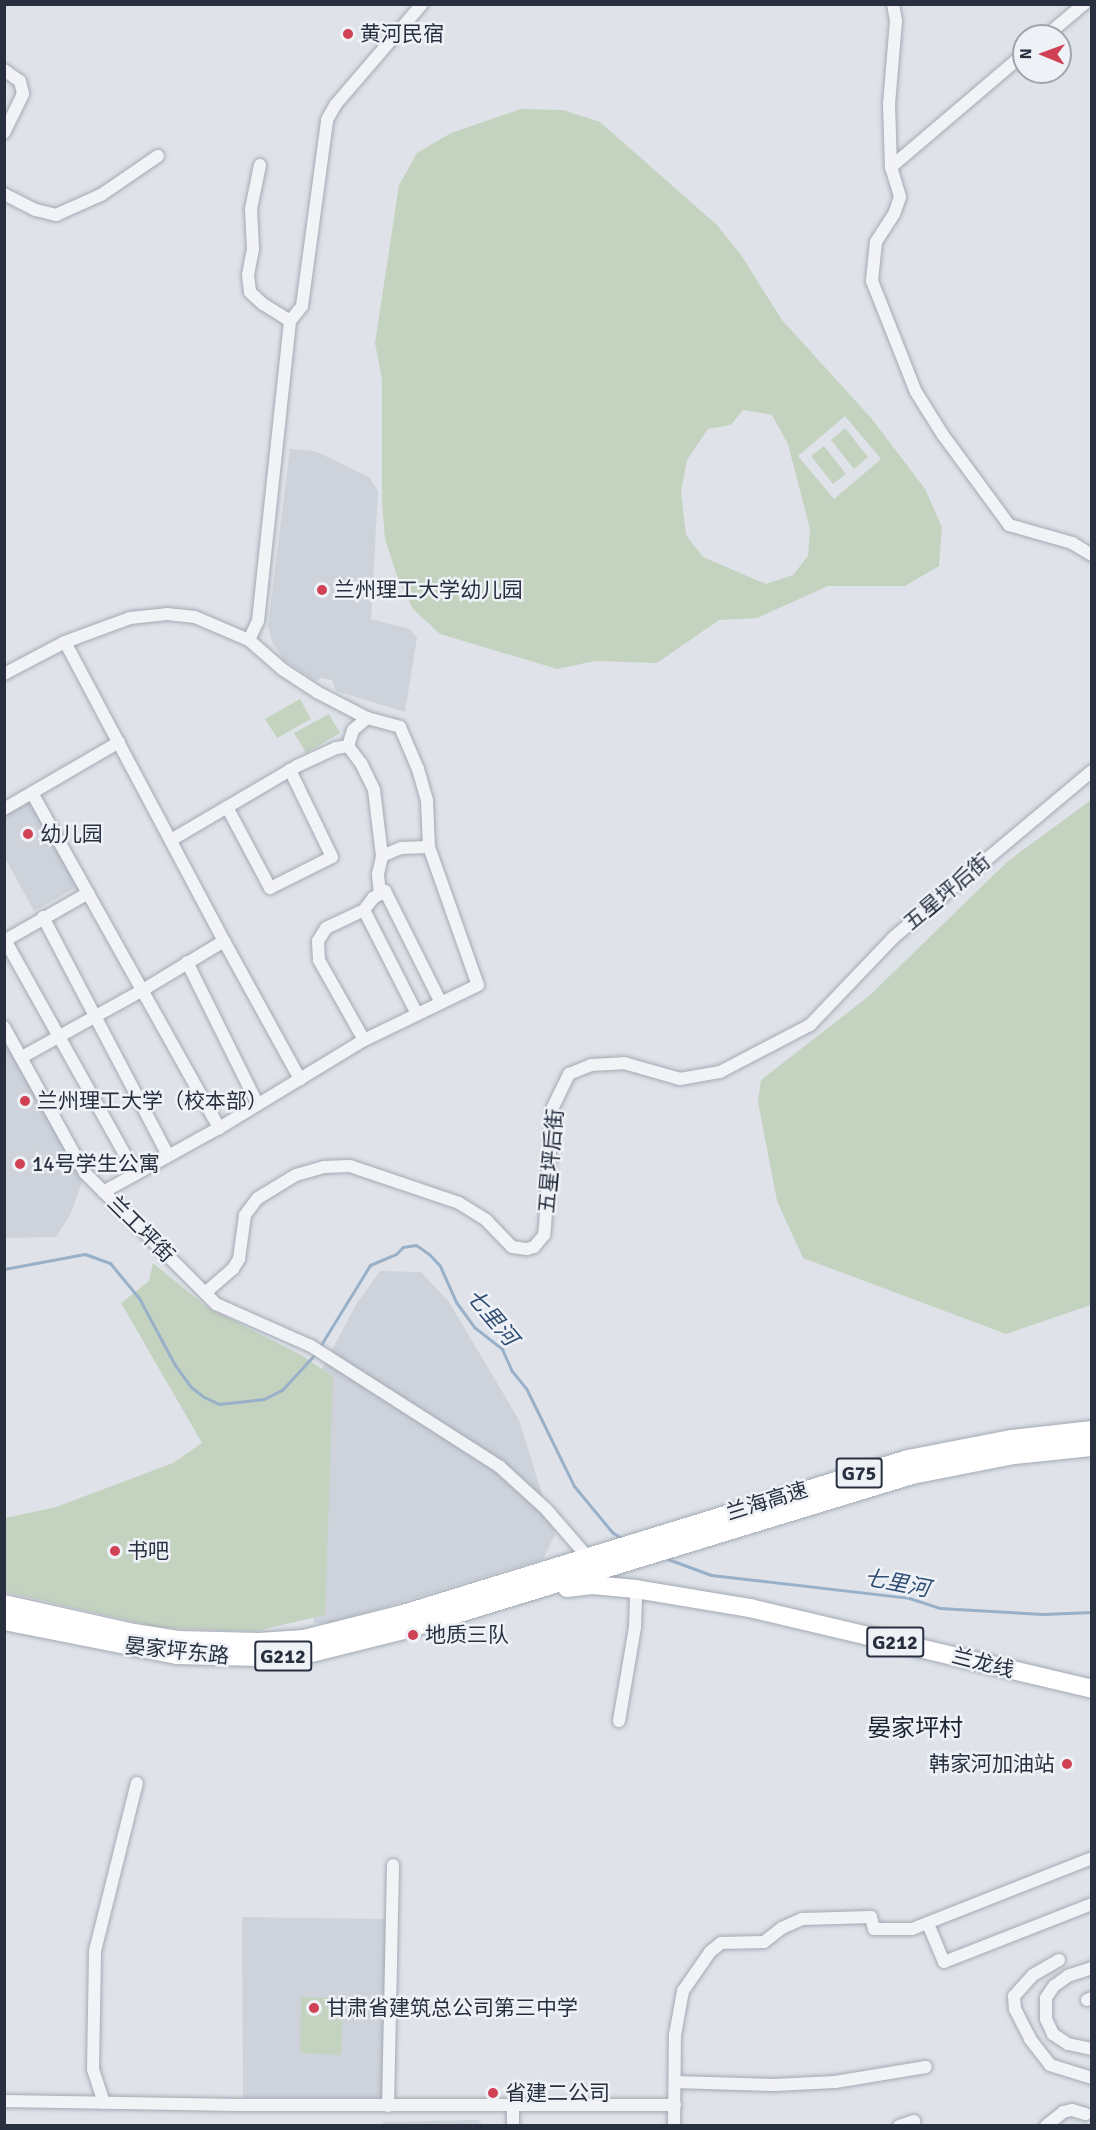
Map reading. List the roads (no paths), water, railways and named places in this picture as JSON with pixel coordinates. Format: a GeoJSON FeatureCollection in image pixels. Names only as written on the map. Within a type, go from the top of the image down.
{"type":"FeatureCollection","features":[{"type":"Feature","properties":{"kind":"highway","name":"兰海高速"},"geometry":{"type":"LineString","coordinates":[[602,1573],[609,1549],[908,1459],[1012,1439],[1092,1430]]}},
{"type":"Feature","properties":{"kind":"highway","name":"兰海高速"},"geometry":{"type":"LineString","coordinates":[[521,1586],[602,1573],[625,1561],[912,1475],[1014,1455],[1092,1447]]}},
{"type":"Feature","properties":{"kind":"highway","name":"兰龙线"},"geometry":{"type":"LineString","coordinates":[[521,1586],[592,1585],[602,1573]]}},
{"type":"Feature","properties":{"kind":"highway","name":"兰龙线"},"geometry":{"type":"LineString","coordinates":[[602,1573],[636,1589],[772,1613],[1092,1689]]}},
{"type":"Feature","properties":{"kind":"highway","name":"兰龙线"},"geometry":{"type":"LineString","coordinates":[[521,1586],[602,1573],[698,1599]]}},
{"type":"Feature","properties":{"kind":"highway","name":"晏家坪东路"},"geometry":{"type":"LineString","coordinates":[[4,1621],[177,1655],[260,1658],[306,1646],[396,1632],[521,1586]]}},
{"type":"Feature","properties":{"kind":"highway","name":"晏家坪东路"},"geometry":{"type":"LineString","coordinates":[[4,1604],[134,1633],[179,1640],[306,1646]]}},
{"type":"Feature","properties":{"kind":"street"},"geometry":{"type":"LineString","coordinates":[[249,640],[258,621],[290,321],[302,306],[327,120],[336,104],[422,4]]}},
{"type":"Feature","properties":{"kind":"street"},"geometry":{"type":"LineString","coordinates":[[893,4],[896,21],[890,104],[891,167],[900,197],[894,213],[876,242],[872,281],[916,392],[943,435],[1009,525],[1072,543],[1092,555]]}},
{"type":"Feature","properties":{"kind":"street"},"geometry":{"type":"LineString","coordinates":[[1060,24],[1084,4]]}},
{"type":"Feature","properties":{"kind":"street"},"geometry":{"type":"LineString","coordinates":[[891,167],[1012,64]]}},
{"type":"Feature","properties":{"kind":"street"},"geometry":{"type":"LineString","coordinates":[[4,70],[20,81],[23,94],[4,133]]}},
{"type":"Feature","properties":{"kind":"street"},"geometry":{"type":"LineString","coordinates":[[4,194],[36,210],[56,215],[101,195],[158,156]]}},
{"type":"Feature","properties":{"kind":"street"},"geometry":{"type":"LineString","coordinates":[[260,165],[252,209],[253,249],[248,275],[250,292],[263,304],[290,321]]}},
{"type":"Feature","properties":{"kind":"street"},"geometry":{"type":"LineString","coordinates":[[4,674],[64,642],[130,618],[166,614],[195,617],[249,640],[282,669],[317,692],[367,718],[400,727],[407,738],[427,801],[429,847],[478,985],[364,1040],[219,1128],[103,1192]]}},
{"type":"Feature","properties":{"kind":"street"},"geometry":{"type":"LineString","coordinates":[[64,642],[300,1079]]}},
{"type":"Feature","properties":{"kind":"street"},"geometry":{"type":"LineString","coordinates":[[348,746],[353,730],[367,718]]}},
{"type":"Feature","properties":{"kind":"street"},"geometry":{"type":"LineString","coordinates":[[4,809],[119,742]]}},
{"type":"Feature","properties":{"kind":"street"},"geometry":{"type":"LineString","coordinates":[[171,840],[290,770],[336,748],[348,746]]}},
{"type":"Feature","properties":{"kind":"street"},"geometry":{"type":"LineString","coordinates":[[348,746],[361,763],[374,790],[382,856],[378,874],[380,894]]}},
{"type":"Feature","properties":{"kind":"street"},"geometry":{"type":"LineString","coordinates":[[226,807],[270,888],[332,857],[290,770]]}},
{"type":"Feature","properties":{"kind":"street","name":"五星坪后街"},"geometry":{"type":"LineString","coordinates":[[205,1293],[233,1269],[239,1259],[245,1215],[258,1198],[296,1175],[324,1167],[350,1166],[459,1203],[486,1220],[512,1247],[519,1250],[534,1247],[544,1235],[553,1107],[569,1074],[591,1065],[624,1063],[680,1079],[720,1072],[810,1025],[894,937],[1092,771]]}},
{"type":"Feature","properties":{"kind":"street"},"geometry":{"type":"LineString","coordinates":[[32,793],[219,1128]]}},
{"type":"Feature","properties":{"kind":"street"},"geometry":{"type":"LineString","coordinates":[[382,856],[401,848],[429,847]]}},
{"type":"Feature","properties":{"kind":"street"},"geometry":{"type":"LineString","coordinates":[[364,1040],[319,960],[318,941],[326,928],[364,910],[385,891],[441,1003]]}},
{"type":"Feature","properties":{"kind":"street"},"geometry":{"type":"LineString","coordinates":[[88,893],[5,940],[136,1174]]}},
{"type":"Feature","properties":{"kind":"street"},"geometry":{"type":"LineString","coordinates":[[364,910],[417,1014]]}},
{"type":"Feature","properties":{"kind":"street"},"geometry":{"type":"LineString","coordinates":[[44,917],[168,1155]]}},
{"type":"Feature","properties":{"kind":"street"},"geometry":{"type":"LineString","coordinates":[[22,1057],[141,991],[224,941]]}},
{"type":"Feature","properties":{"kind":"street"},"geometry":{"type":"LineString","coordinates":[[187,962],[257,1104]]}},
{"type":"Feature","properties":{"kind":"street","name":"兰工坪街"},"geometry":{"type":"LineString","coordinates":[[4,1027],[85,1173],[216,1304],[311,1346],[500,1467],[546,1509],[602,1573]]}},
{"type":"Feature","properties":{"kind":"street"},"geometry":{"type":"LineString","coordinates":[[619,1721],[635,1627],[636,1589]]}},
{"type":"Feature","properties":{"kind":"street"},"geometry":{"type":"LineString","coordinates":[[104,2103],[93,2069],[95,1951],[137,1783]]}},
{"type":"Feature","properties":{"kind":"street"},"geometry":{"type":"LineString","coordinates":[[674,2126],[675,2035],[683,1991],[710,1952],[721,1943],[764,1942],[782,1928],[802,1919],[871,1917],[874,1929],[912,1929],[1092,1858]]}},
{"type":"Feature","properties":{"kind":"street"},"geometry":{"type":"LineString","coordinates":[[388,2106],[393,1865]]}},
{"type":"Feature","properties":{"kind":"street"},"geometry":{"type":"LineString","coordinates":[[928,1924],[944,1962],[1092,1904]]}},
{"type":"Feature","properties":{"kind":"street"},"geometry":{"type":"LineString","coordinates":[[1059,1960],[1033,1975],[1014,1996],[1015,2009],[1030,2039],[1050,2065],[1092,2078]]}},
{"type":"Feature","properties":{"kind":"street"},"geometry":{"type":"LineString","coordinates":[[1092,1968],[1068,1976],[1054,1986],[1046,1998],[1046,2019],[1053,2034],[1068,2044],[1092,2049]]}},
{"type":"Feature","properties":{"kind":"street"},"geometry":{"type":"LineString","coordinates":[[675,2082],[774,2085],[835,2082],[926,2067]]}},
{"type":"Feature","properties":{"kind":"street"},"geometry":{"type":"LineString","coordinates":[[4,2101],[388,2106],[675,2105]]}},
{"type":"Feature","properties":{"kind":"street"},"geometry":{"type":"LineString","coordinates":[[513,2106],[513,2126]]}},
{"type":"Feature","properties":{"kind":"street"},"geometry":{"type":"LineString","coordinates":[[1046,2126],[1063,2112],[1072,2110],[1085,2114]]}},
{"type":"Feature","properties":{"kind":"street"},"geometry":{"type":"LineString","coordinates":[[899,2126],[914,2121]]}},
{"type":"Feature","properties":{"kind":"waterway","name":"七里河"},"geometry":{"type":"LineString","coordinates":[[319,1348],[370,1265],[396,1254],[403,1247],[416,1245],[440,1266],[456,1302],[474,1327],[502,1349],[512,1371],[526,1388],[574,1486],[612,1532],[624,1540]]}},
{"type":"Feature","properties":{"kind":"waterway","name":"七里河"},"geometry":{"type":"LineString","coordinates":[[4,1269],[85,1254],[110,1263],[139,1298],[175,1365],[191,1387],[204,1397],[219,1404],[264,1399],[282,1390],[316,1353]]}},
{"type":"Feature","properties":{"kind":"waterway","name":"七里河"},"geometry":{"type":"LineString","coordinates":[[665,1558],[711,1575],[909,1598],[939,1608],[1043,1614],[1092,1612]]}},
{"type":"Feature","properties":{"kind":"place","name":"黄河民宿"},"geometry":{"type":"Point","coordinates":[348,34]}},
{"type":"Feature","properties":{"kind":"place","name":"兰州理工大学幼儿园"},"geometry":{"type":"Point","coordinates":[322,590]}},
{"type":"Feature","properties":{"kind":"place","name":"幼儿园"},"geometry":{"type":"Point","coordinates":[28,834]}},
{"type":"Feature","properties":{"kind":"place","name":"兰州理工大学（校本部）"},"geometry":{"type":"Point","coordinates":[25,1101]}},
{"type":"Feature","properties":{"kind":"place","name":"14号学生公寓"},"geometry":{"type":"Point","coordinates":[20,1164]}},
{"type":"Feature","properties":{"kind":"place","name":"书吧"},"geometry":{"type":"Point","coordinates":[115,1551]}},
{"type":"Feature","properties":{"kind":"place","name":"地质三队"},"geometry":{"type":"Point","coordinates":[413,1635]}},
{"type":"Feature","properties":{"kind":"place","name":"韩家河加油站"},"geometry":{"type":"Point","coordinates":[1067,1764]}},
{"type":"Feature","properties":{"kind":"place","name":"甘肃省建筑总公司第三中学"},"geometry":{"type":"Point","coordinates":[314,2008]}},
{"type":"Feature","properties":{"kind":"place","name":"省建二公司"},"geometry":{"type":"Point","coordinates":[493,2093]}},
{"type":"Feature","properties":{"kind":"district","name":"晏家坪村"},"geometry":{"type":"Point","coordinates":[915,1729]}}]}
